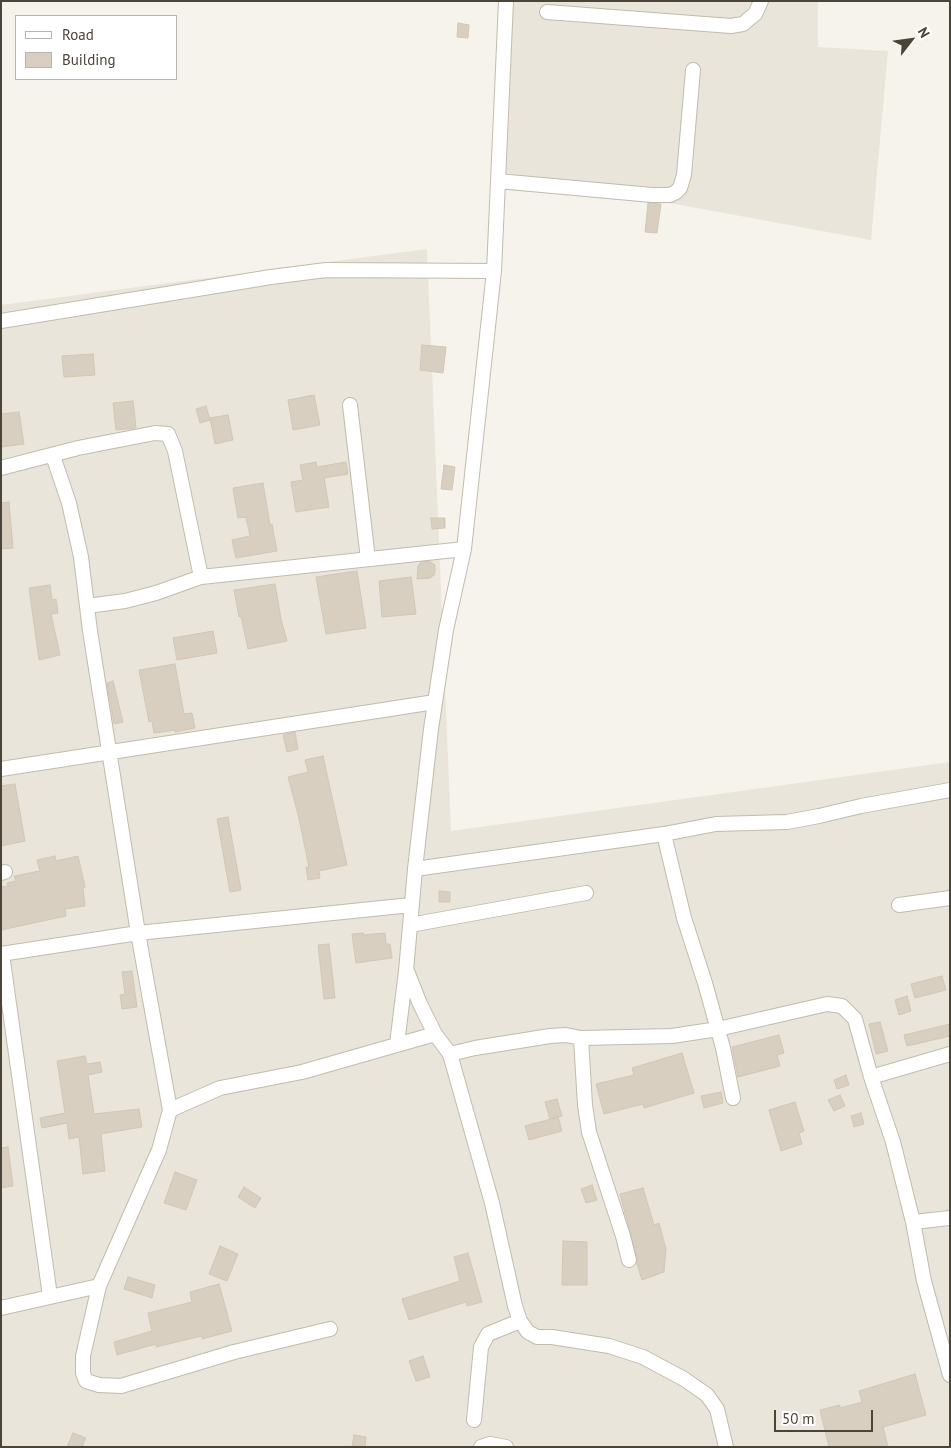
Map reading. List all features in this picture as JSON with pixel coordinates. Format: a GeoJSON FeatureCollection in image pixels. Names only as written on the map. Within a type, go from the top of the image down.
{"type":"FeatureCollection","features":[{"type":"Feature","properties":{"kind":"street"},"geometry":{"type":"LineString","coordinates":[[397,1044],[435,702],[446,630],[464,549],[494,271],[506,1]]}},
{"type":"Feature","properties":{"kind":"street"},"geometry":{"type":"LineString","coordinates":[[547,12],[731,26],[742,24],[755,14],[761,1]]}},
{"type":"Feature","properties":{"kind":"street"},"geometry":{"type":"LineString","coordinates":[[498,181],[652,195],[670,195],[676,192],[680,188],[684,175],[693,70]]}},
{"type":"Feature","properties":{"kind":"street"},"geometry":{"type":"LineString","coordinates":[[1,321],[271,277],[326,270],[494,271]]}},
{"type":"Feature","properties":{"kind":"street"},"geometry":{"type":"LineString","coordinates":[[350,405],[368,559]]}},
{"type":"Feature","properties":{"kind":"street"},"geometry":{"type":"LineString","coordinates":[[1,468],[78,448],[155,433],[168,434],[175,451],[201,576]]}},
{"type":"Feature","properties":{"kind":"street"},"geometry":{"type":"LineString","coordinates":[[53,456],[68,502],[81,557],[138,933],[170,1110],[158,1150],[98,1286],[83,1356],[83,1373],[86,1381],[99,1385],[121,1386],[234,1352],[330,1329]]}},
{"type":"Feature","properties":{"kind":"street"},"geometry":{"type":"LineString","coordinates":[[87,606],[125,601],[156,593],[201,576],[464,549]]}},
{"type":"Feature","properties":{"kind":"street"},"geometry":{"type":"LineString","coordinates":[[1,769],[435,702]]}},
{"type":"Feature","properties":{"kind":"street"},"geometry":{"type":"LineString","coordinates":[[415,869],[664,834],[716,824],[787,822],[950,790]]}},
{"type":"Feature","properties":{"kind":"street"},"geometry":{"type":"LineString","coordinates":[[664,834],[684,918],[723,1048],[733,1098]]}},
{"type":"Feature","properties":{"kind":"street"},"geometry":{"type":"LineString","coordinates":[[410,925],[586,893]]}},
{"type":"Feature","properties":{"kind":"street"},"geometry":{"type":"LineString","coordinates":[[899,905],[950,898]]}},
{"type":"Feature","properties":{"kind":"street"},"geometry":{"type":"LineString","coordinates":[[50,1296],[2,954],[138,933],[411,905]]}},
{"type":"Feature","properties":{"kind":"street"},"geometry":{"type":"LineString","coordinates":[[406,970],[435,1034],[450,1054],[492,1203],[515,1306],[520,1320],[528,1332],[536,1338],[552,1337],[609,1346],[643,1357],[684,1379],[707,1395],[717,1409],[726,1447]]}},
{"type":"Feature","properties":{"kind":"street"},"geometry":{"type":"LineString","coordinates":[[450,1054],[550,1036],[566,1035],[581,1038],[672,1036],[718,1029],[828,1004],[842,1006],[855,1019],[871,1077],[894,1142],[913,1222],[924,1281],[950,1375]]}},
{"type":"Feature","properties":{"kind":"street"},"geometry":{"type":"LineString","coordinates":[[170,1110],[220,1088],[302,1072],[435,1034]]}},
{"type":"Feature","properties":{"kind":"street"},"geometry":{"type":"LineString","coordinates":[[581,1038],[584,1105],[588,1132],[623,1236],[629,1260]]}},
{"type":"Feature","properties":{"kind":"street"},"geometry":{"type":"LineString","coordinates":[[871,1077],[950,1054]]}},
{"type":"Feature","properties":{"kind":"street"},"geometry":{"type":"LineString","coordinates":[[913,1222],[950,1218]]}},
{"type":"Feature","properties":{"kind":"street"},"geometry":{"type":"LineString","coordinates":[[1,1308],[98,1286]]}},
{"type":"Feature","properties":{"kind":"street"},"geometry":{"type":"LineString","coordinates":[[474,1420],[480,1347],[488,1334],[520,1320]]}},
{"type":"Feature","properties":{"kind":"street"},"geometry":{"type":"LineString","coordinates":[[480,1447],[490,1444],[506,1447]]}},
{"type":"Feature","properties":{"kind":"shaded area"},"geometry":{"type":"Polygon","coordinates":[[[499,1],[818,1],[818,47],[888,51],[871,240],[506,173],[499,1]]]}},
{"type":"Feature","properties":{"kind":"shaded area"},"geometry":{"type":"Polygon","coordinates":[[[427,249],[451,831],[950,762],[950,1447],[1,1447],[1,305],[427,249]]]}},
{"type":"Feature","properties":{"kind":"building"},"geometry":{"type":"Polygon","coordinates":[[[458,23],[469,25],[468,38],[457,37],[458,23]]]}},
{"type":"Feature","properties":{"kind":"building"},"geometry":{"type":"Polygon","coordinates":[[[648,203],[661,204],[657,233],[645,232],[648,203]]]}},
{"type":"Feature","properties":{"kind":"building"},"geometry":{"type":"Polygon","coordinates":[[[422,345],[446,347],[443,373],[420,370],[422,345]]]}},
{"type":"Feature","properties":{"kind":"building"},"geometry":{"type":"Polygon","coordinates":[[[93,354],[95,375],[64,377],[62,356],[93,354]]]}},
{"type":"Feature","properties":{"kind":"building"},"geometry":{"type":"Polygon","coordinates":[[[314,395],[320,425],[293,430],[288,400],[314,395]]]}},
{"type":"Feature","properties":{"kind":"building"},"geometry":{"type":"Polygon","coordinates":[[[133,401],[136,428],[116,430],[113,403],[133,401]]]}},
{"type":"Feature","properties":{"kind":"building"},"geometry":{"type":"Polygon","coordinates":[[[206,406],[210,420],[200,423],[196,409],[206,406]]]}},
{"type":"Feature","properties":{"kind":"building"},"geometry":{"type":"Polygon","coordinates":[[[19,412],[24,444],[1,447],[1,414],[19,412]]]}},
{"type":"Feature","properties":{"kind":"building"},"geometry":{"type":"Polygon","coordinates":[[[228,415],[233,440],[215,444],[210,418],[228,415]]]}},
{"type":"Feature","properties":{"kind":"building"},"geometry":{"type":"Polygon","coordinates":[[[316,462],[317,467],[346,462],[348,474],[324,478],[329,507],[296,512],[291,482],[303,480],[300,465],[316,462]]]}},
{"type":"Feature","properties":{"kind":"building"},"geometry":{"type":"Polygon","coordinates":[[[444,465],[455,467],[452,490],[441,489],[444,465]]]}},
{"type":"Feature","properties":{"kind":"building"},"geometry":{"type":"Polygon","coordinates":[[[263,483],[270,525],[272,524],[277,551],[236,558],[232,540],[250,536],[246,517],[238,518],[233,488],[263,483]]]}},
{"type":"Feature","properties":{"kind":"building"},"geometry":{"type":"Polygon","coordinates":[[[9,502],[13,548],[1,549],[1,503],[9,502]]]}},
{"type":"Feature","properties":{"kind":"building"},"geometry":{"type":"Polygon","coordinates":[[[431,518],[445,518],[445,528],[432,529],[431,518]]]}},
{"type":"Feature","properties":{"kind":"building"},"geometry":{"type":"Polygon","coordinates":[[[429,561],[435,565],[434,575],[430,578],[417,579],[418,566],[421,562],[429,561]]]}},
{"type":"Feature","properties":{"kind":"building"},"geometry":{"type":"Polygon","coordinates":[[[357,571],[366,628],[326,634],[316,577],[357,571]]]}},
{"type":"Feature","properties":{"kind":"building"},"geometry":{"type":"Polygon","coordinates":[[[411,577],[416,614],[382,617],[379,581],[411,577]]]}},
{"type":"Feature","properties":{"kind":"building"},"geometry":{"type":"Polygon","coordinates":[[[275,584],[287,641],[248,649],[234,590],[275,584]]]}},
{"type":"Feature","properties":{"kind":"building"},"geometry":{"type":"Polygon","coordinates":[[[50,585],[52,600],[56,599],[58,613],[51,614],[60,655],[39,660],[29,588],[50,585]]]}},
{"type":"Feature","properties":{"kind":"building"},"geometry":{"type":"Polygon","coordinates":[[[213,631],[217,653],[177,660],[173,638],[213,631]]]}},
{"type":"Feature","properties":{"kind":"building"},"geometry":{"type":"Polygon","coordinates":[[[175,664],[184,714],[192,713],[195,728],[175,732],[175,730],[154,733],[152,721],[149,722],[139,670],[175,664]]]}},
{"type":"Feature","properties":{"kind":"building"},"geometry":{"type":"Polygon","coordinates":[[[113,681],[123,722],[114,724],[107,683],[113,681]]]}},
{"type":"Feature","properties":{"kind":"building"},"geometry":{"type":"Polygon","coordinates":[[[295,732],[298,749],[287,752],[283,735],[295,732]]]}},
{"type":"Feature","properties":{"kind":"building"},"geometry":{"type":"Polygon","coordinates":[[[323,756],[347,865],[319,871],[320,878],[308,880],[306,867],[309,867],[288,777],[308,772],[305,760],[323,756]]]}},
{"type":"Feature","properties":{"kind":"building"},"geometry":{"type":"Polygon","coordinates":[[[15,784],[25,841],[1,846],[1,786],[15,784]]]}},
{"type":"Feature","properties":{"kind":"building"},"geometry":{"type":"Polygon","coordinates":[[[228,817],[241,890],[230,892],[217,819],[228,817]]]}},
{"type":"Feature","properties":{"kind":"building"},"geometry":{"type":"Polygon","coordinates":[[[55,856],[56,861],[78,856],[85,887],[83,888],[85,906],[65,909],[66,916],[1,930],[1,887],[8,886],[7,883],[16,881],[14,876],[40,871],[37,860],[55,856]]]}},
{"type":"Feature","properties":{"kind":"building"},"geometry":{"type":"Polygon","coordinates":[[[439,891],[450,892],[450,902],[439,902],[439,891]]]}},
{"type":"Feature","properties":{"kind":"building"},"geometry":{"type":"Polygon","coordinates":[[[363,933],[363,935],[385,933],[386,944],[390,944],[392,958],[356,963],[352,934],[363,933]]]}},
{"type":"Feature","properties":{"kind":"building"},"geometry":{"type":"Polygon","coordinates":[[[329,944],[335,998],[324,999],[318,945],[329,944]]]}},
{"type":"Feature","properties":{"kind":"building"},"geometry":{"type":"Polygon","coordinates":[[[132,971],[137,1007],[122,1009],[120,995],[125,994],[122,972],[132,971]]]}},
{"type":"Feature","properties":{"kind":"building"},"geometry":{"type":"Polygon","coordinates":[[[942,976],[946,990],[915,998],[911,984],[942,976]]]}},
{"type":"Feature","properties":{"kind":"building"},"geometry":{"type":"Polygon","coordinates":[[[907,996],[911,1011],[899,1015],[895,1000],[907,996]]]}},
{"type":"Feature","properties":{"kind":"building"},"geometry":{"type":"Polygon","coordinates":[[[880,1022],[888,1051],[876,1054],[869,1024],[880,1022]]]}},
{"type":"Feature","properties":{"kind":"building"},"geometry":{"type":"Polygon","coordinates":[[[950,1024],[950,1036],[907,1046],[904,1035],[950,1024]]]}},
{"type":"Feature","properties":{"kind":"building"},"geometry":{"type":"Polygon","coordinates":[[[779,1035],[784,1053],[777,1055],[780,1066],[738,1077],[732,1047],[779,1035]]]}},
{"type":"Feature","properties":{"kind":"building"},"geometry":{"type":"Polygon","coordinates":[[[682,1053],[694,1093],[644,1108],[643,1104],[604,1114],[596,1084],[634,1075],[632,1068],[682,1053]]]}},
{"type":"Feature","properties":{"kind":"building"},"geometry":{"type":"Polygon","coordinates":[[[85,1056],[87,1064],[100,1062],[102,1072],[88,1075],[94,1114],[139,1109],[142,1127],[101,1134],[105,1171],[83,1174],[79,1137],[69,1139],[67,1123],[42,1128],[40,1118],[65,1113],[57,1061],[85,1056]]]}},
{"type":"Feature","properties":{"kind":"building"},"geometry":{"type":"Polygon","coordinates":[[[846,1075],[849,1085],[837,1089],[834,1080],[846,1075]]]}},
{"type":"Feature","properties":{"kind":"building"},"geometry":{"type":"Polygon","coordinates":[[[721,1092],[723,1103],[704,1108],[701,1096],[721,1092]]]}},
{"type":"Feature","properties":{"kind":"building"},"geometry":{"type":"Polygon","coordinates":[[[840,1095],[845,1106],[834,1111],[828,1100],[840,1095]]]}},
{"type":"Feature","properties":{"kind":"building"},"geometry":{"type":"Polygon","coordinates":[[[557,1099],[562,1116],[550,1119],[545,1102],[557,1099]]]}},
{"type":"Feature","properties":{"kind":"building"},"geometry":{"type":"Polygon","coordinates":[[[795,1102],[804,1131],[799,1133],[802,1144],[781,1151],[769,1110],[795,1102]]]}},
{"type":"Feature","properties":{"kind":"building"},"geometry":{"type":"Polygon","coordinates":[[[861,1113],[864,1124],[854,1127],[851,1116],[861,1113]]]}},
{"type":"Feature","properties":{"kind":"building"},"geometry":{"type":"Polygon","coordinates":[[[558,1117],[562,1131],[529,1140],[525,1126],[558,1117]]]}},
{"type":"Feature","properties":{"kind":"building"},"geometry":{"type":"Polygon","coordinates":[[[8,1147],[13,1186],[1,1188],[1,1148],[8,1147]]]}},
{"type":"Feature","properties":{"kind":"building"},"geometry":{"type":"Polygon","coordinates":[[[175,1172],[197,1180],[186,1210],[164,1203],[175,1172]]]}},
{"type":"Feature","properties":{"kind":"building"},"geometry":{"type":"Polygon","coordinates":[[[592,1185],[597,1200],[586,1203],[581,1189],[592,1185]]]}},
{"type":"Feature","properties":{"kind":"building"},"geometry":{"type":"Polygon","coordinates":[[[244,1187],[261,1198],[255,1208],[238,1197],[244,1187]]]}},
{"type":"Feature","properties":{"kind":"building"},"geometry":{"type":"Polygon","coordinates":[[[643,1188],[654,1225],[659,1223],[666,1249],[664,1272],[642,1280],[620,1194],[643,1188]]]}},
{"type":"Feature","properties":{"kind":"building"},"geometry":{"type":"Polygon","coordinates":[[[563,1241],[587,1242],[587,1285],[562,1285],[563,1241]]]}},
{"type":"Feature","properties":{"kind":"building"},"geometry":{"type":"Polygon","coordinates":[[[220,1246],[238,1254],[227,1281],[209,1274],[220,1246]]]}},
{"type":"Feature","properties":{"kind":"building"},"geometry":{"type":"Polygon","coordinates":[[[468,1253],[482,1302],[467,1306],[466,1302],[409,1320],[402,1299],[460,1281],[454,1257],[468,1253]]]}},
{"type":"Feature","properties":{"kind":"building"},"geometry":{"type":"Polygon","coordinates":[[[128,1277],[155,1285],[152,1298],[124,1289],[128,1277]]]}},
{"type":"Feature","properties":{"kind":"building"},"geometry":{"type":"Polygon","coordinates":[[[219,1284],[232,1331],[202,1339],[202,1336],[156,1347],[156,1344],[117,1355],[114,1342],[152,1331],[148,1313],[192,1302],[190,1292],[219,1284]]]}},
{"type":"Feature","properties":{"kind":"building"},"geometry":{"type":"Polygon","coordinates":[[[423,1356],[430,1377],[416,1381],[409,1361],[423,1356]]]}},
{"type":"Feature","properties":{"kind":"building"},"geometry":{"type":"Polygon","coordinates":[[[915,1374],[926,1415],[883,1427],[888,1447],[829,1447],[820,1410],[840,1405],[840,1408],[862,1402],[859,1391],[915,1374]]]}},
{"type":"Feature","properties":{"kind":"building"},"geometry":{"type":"Polygon","coordinates":[[[73,1433],[86,1438],[82,1447],[67,1447],[73,1433]]]}},
{"type":"Feature","properties":{"kind":"building"},"geometry":{"type":"Polygon","coordinates":[[[354,1435],[366,1437],[365,1447],[352,1447],[354,1435]]]}}]}
